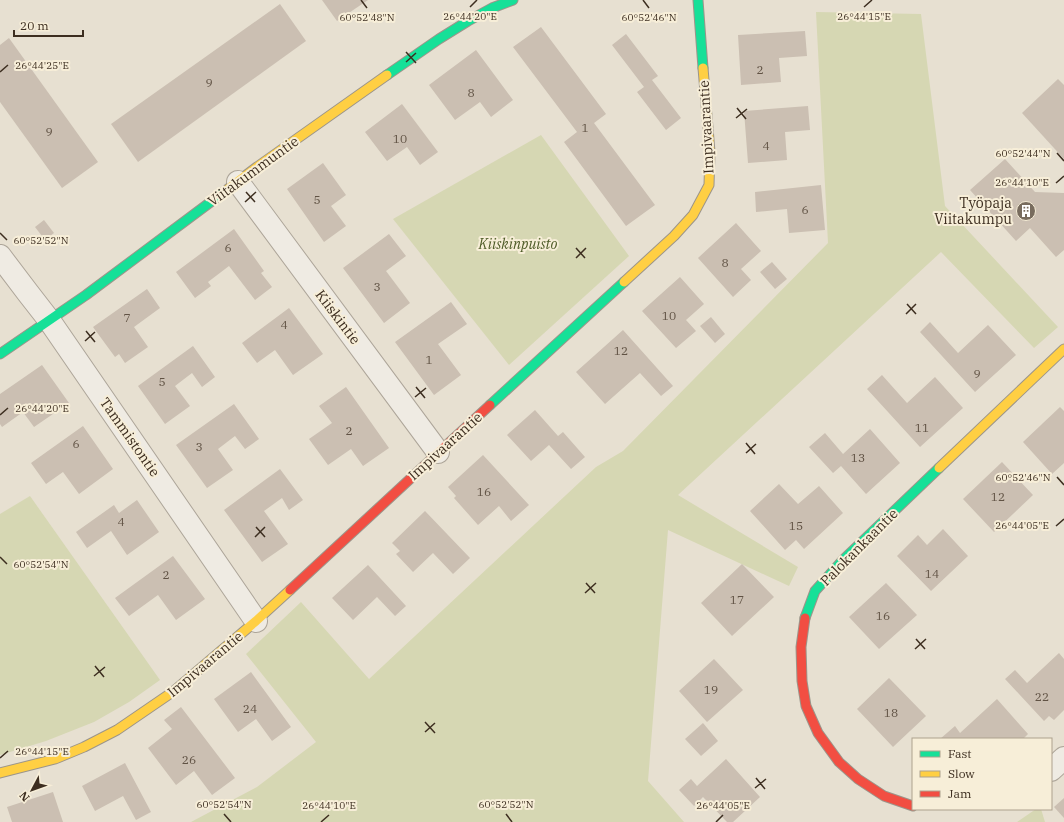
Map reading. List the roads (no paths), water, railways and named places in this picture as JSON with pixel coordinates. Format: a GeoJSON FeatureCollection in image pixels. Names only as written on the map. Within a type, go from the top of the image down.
{"type":"FeatureCollection","features":[{"type":"Feature","properties":{"kind":"street","name":"Viitakummuntie"},"geometry":{"type":"LineString","coordinates":[[0,354],[86,295],[238,182],[439,39],[492,8],[513,0]]}},
{"type":"Feature","properties":{"kind":"street","name":"Impivaarantie"},"geometry":{"type":"LineString","coordinates":[[0,773],[55,759],[84,747],[117,730],[174,691],[256,621],[674,236],[693,215],[709,185],[710,158],[698,25],[698,0]]}},
{"type":"Feature","properties":{"kind":"street","name":"Kiiskintie"},"geometry":{"type":"LineString","coordinates":[[238,182],[438,452]]}},
{"type":"Feature","properties":{"kind":"street","name":"Tammistontie"},"geometry":{"type":"LineString","coordinates":[[0,256],[49,320],[256,621]]}},
{"type":"Feature","properties":{"kind":"street","name":"Palokankaantie"},"geometry":{"type":"LineString","coordinates":[[912,806],[884,796],[858,780],[839,762],[818,733],[806,706],[802,682],[801,646],[804,621],[815,591],[843,560],[1064,349]]}},
{"type":"Feature","properties":{"kind":"street"},"geometry":{"type":"LineString","coordinates":[[1052,769],[1064,758]]}},
{"type":"Feature","properties":{"kind":"place","name":"Työpaja Viitakumpu"},"geometry":{"type":"Point","coordinates":[1026,211]}},
{"type":"Feature","properties":{"kind":"park label","name":"Kiiskinpuisto"},"geometry":{"type":"Point","coordinates":[518,244]}}]}
